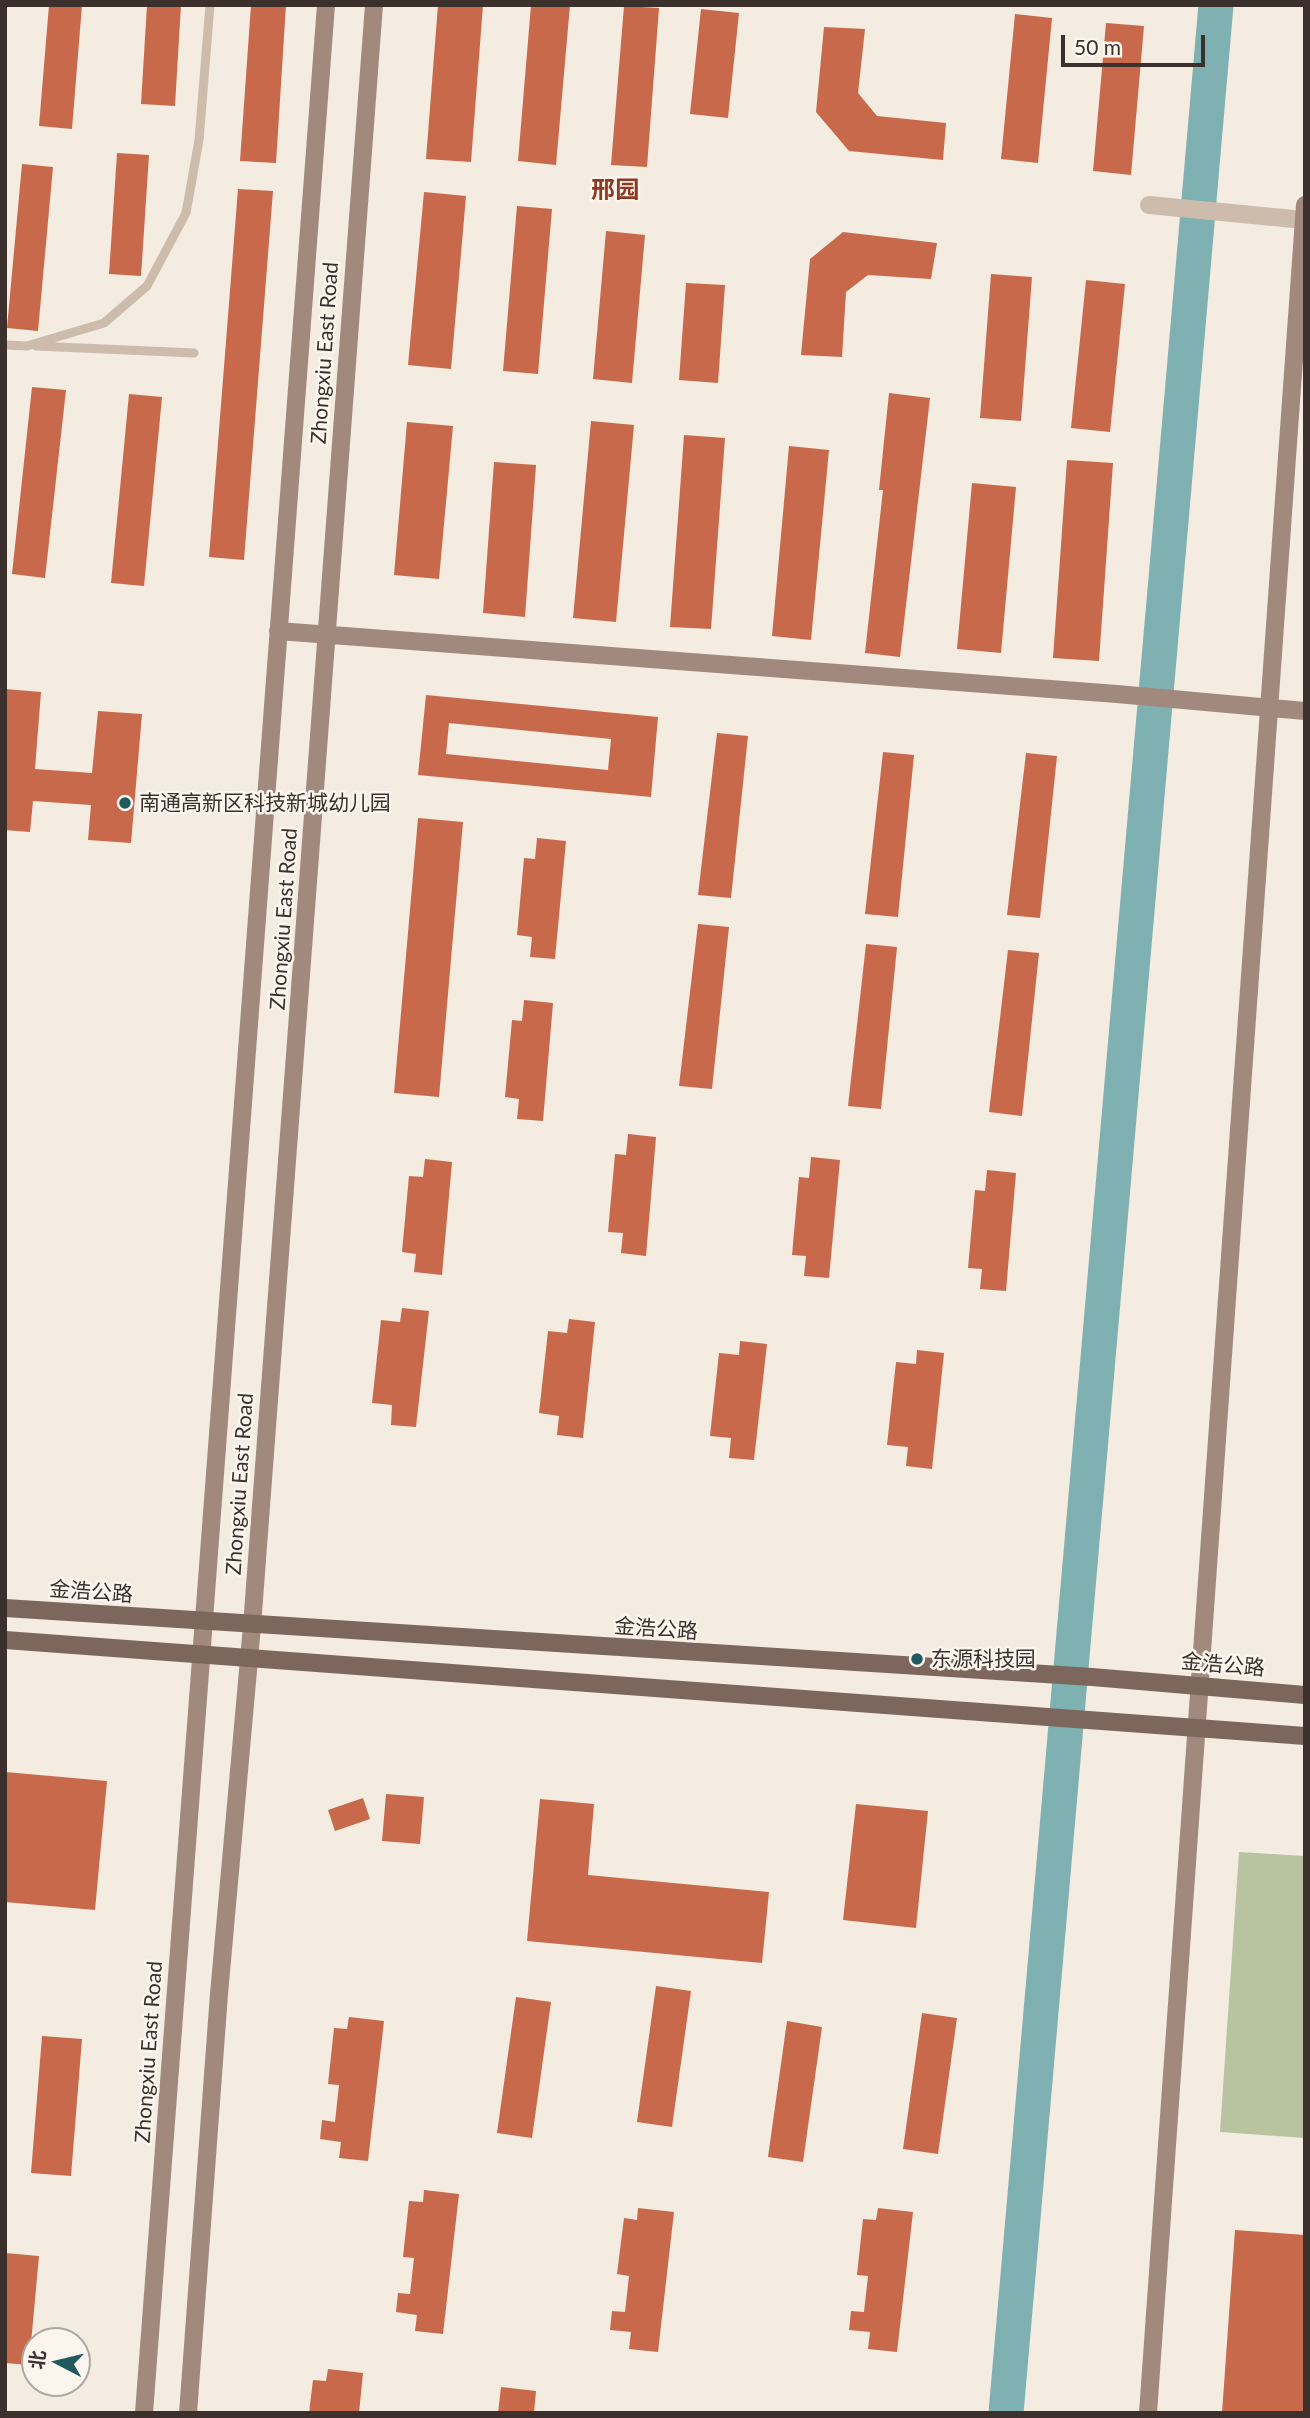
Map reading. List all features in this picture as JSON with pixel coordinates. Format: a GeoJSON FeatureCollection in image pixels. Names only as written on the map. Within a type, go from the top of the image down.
{"type":"FeatureCollection","features":[{"type":"Feature","properties":{"kind":"main road","name":"Zhongxiu East Road"},"geometry":{"type":"LineString","coordinates":[[144,2413],[326,5]]}},
{"type":"Feature","properties":{"kind":"main road","name":"Zhongxiu East Road"},"geometry":{"type":"LineString","coordinates":[[250,1656],[374,5]]}},
{"type":"Feature","properties":{"kind":"main road"},"geometry":{"type":"LineString","coordinates":[[1148,2413],[1193,1729],[1271,709],[1304,213]]}},
{"type":"Feature","properties":{"kind":"main road"},"geometry":{"type":"LineString","coordinates":[[278,631],[1171,698],[1305,711]]}},
{"type":"Feature","properties":{"kind":"main road","name":"金浩公路"},"geometry":{"type":"LineString","coordinates":[[5,1608],[204,1623],[1037,1673],[1305,1695]]}},
{"type":"Feature","properties":{"kind":"main road"},"geometry":{"type":"LineString","coordinates":[[5,1640],[1305,1736]]}},
{"type":"Feature","properties":{"kind":"main road"},"geometry":{"type":"LineString","coordinates":[[188,2413],[219,1994],[250,1656]]}},
{"type":"Feature","properties":{"kind":"street"},"geometry":{"type":"LineString","coordinates":[[1155,206],[1222,213],[1304,213]]}},
{"type":"Feature","properties":{"kind":"lane"},"geometry":{"type":"LineString","coordinates":[[27,346],[104,323],[146,286],[186,213],[199,141],[210,5]]}},
{"type":"Feature","properties":{"kind":"lane"},"geometry":{"type":"LineString","coordinates":[[5,345],[194,353]]}},
{"type":"Feature","properties":{"kind":"green space"},"geometry":{"type":"Polygon","coordinates":[[[1239,1852],[1305,1856],[1305,2138],[1220,2132],[1239,1852]]]}},
{"type":"Feature","properties":{"kind":"building"},"geometry":{"type":"Polygon","coordinates":[[[49,5],[82,5],[72,129],[39,126],[49,5]]]}},
{"type":"Feature","properties":{"kind":"building"},"geometry":{"type":"Polygon","coordinates":[[[147,5],[181,5],[175,106],[141,104],[147,5]]]}},
{"type":"Feature","properties":{"kind":"building"},"geometry":{"type":"Polygon","coordinates":[[[251,5],[286,5],[276,163],[240,161],[251,5]]]}},
{"type":"Feature","properties":{"kind":"building"},"geometry":{"type":"Polygon","coordinates":[[[438,5],[483,5],[471,162],[426,159],[438,5]]]}},
{"type":"Feature","properties":{"kind":"building"},"geometry":{"type":"Polygon","coordinates":[[[531,5],[570,5],[556,165],[518,161],[531,5]]]}},
{"type":"Feature","properties":{"kind":"building"},"geometry":{"type":"Polygon","coordinates":[[[624,6],[659,8],[647,167],[611,165],[624,6]]]}},
{"type":"Feature","properties":{"kind":"building"},"geometry":{"type":"Polygon","coordinates":[[[701,9],[739,13],[728,118],[690,114],[701,9]]]}},
{"type":"Feature","properties":{"kind":"building"},"geometry":{"type":"Polygon","coordinates":[[[1015,14],[1052,18],[1038,163],[1001,159],[1015,14]]]}},
{"type":"Feature","properties":{"kind":"building"},"geometry":{"type":"Polygon","coordinates":[[[1106,23],[1144,26],[1131,175],[1093,171],[1106,23]]]}},
{"type":"Feature","properties":{"kind":"building"},"geometry":{"type":"Polygon","coordinates":[[[824,27],[865,29],[858,93],[877,116],[946,123],[943,160],[849,151],[816,112],[824,27]]]}},
{"type":"Feature","properties":{"kind":"building"},"geometry":{"type":"Polygon","coordinates":[[[117,153],[149,155],[141,276],[109,274],[117,153]]]}},
{"type":"Feature","properties":{"kind":"building"},"geometry":{"type":"Polygon","coordinates":[[[22,164],[53,167],[38,331],[7,328],[22,164]]]}},
{"type":"Feature","properties":{"kind":"building"},"geometry":{"type":"Polygon","coordinates":[[[238,189],[273,191],[244,560],[209,557],[238,189]]]}},
{"type":"Feature","properties":{"kind":"building"},"geometry":{"type":"Polygon","coordinates":[[[424,192],[466,196],[451,369],[408,365],[424,192]]]}},
{"type":"Feature","properties":{"kind":"building"},"geometry":{"type":"Polygon","coordinates":[[[517,206],[552,209],[538,374],[503,371],[517,206]]]}},
{"type":"Feature","properties":{"kind":"building"},"geometry":{"type":"Polygon","coordinates":[[[606,231],[645,235],[632,383],[593,379],[606,231]]]}},
{"type":"Feature","properties":{"kind":"building"},"geometry":{"type":"Polygon","coordinates":[[[843,232],[937,243],[931,279],[868,275],[846,292],[842,357],[801,355],[810,259],[843,232]]]}},
{"type":"Feature","properties":{"kind":"building"},"geometry":{"type":"Polygon","coordinates":[[[991,274],[1032,277],[1021,421],[980,418],[991,274]]]}},
{"type":"Feature","properties":{"kind":"building"},"geometry":{"type":"Polygon","coordinates":[[[1086,280],[1125,284],[1110,432],[1071,428],[1086,280]]]}},
{"type":"Feature","properties":{"kind":"building"},"geometry":{"type":"Polygon","coordinates":[[[686,283],[725,285],[718,383],[679,380],[686,283]]]}},
{"type":"Feature","properties":{"kind":"building"},"geometry":{"type":"Polygon","coordinates":[[[32,387],[66,390],[45,578],[12,574],[32,387]]]}},
{"type":"Feature","properties":{"kind":"building"},"geometry":{"type":"Polygon","coordinates":[[[889,393],[930,398],[900,657],[865,653],[883,490],[879,490],[889,393]]]}},
{"type":"Feature","properties":{"kind":"building"},"geometry":{"type":"Polygon","coordinates":[[[129,394],[162,397],[144,586],[111,583],[129,394]]]}},
{"type":"Feature","properties":{"kind":"building"},"geometry":{"type":"Polygon","coordinates":[[[591,421],[634,425],[616,622],[573,618],[591,421]]]}},
{"type":"Feature","properties":{"kind":"building"},"geometry":{"type":"Polygon","coordinates":[[[407,422],[453,426],[439,579],[394,575],[407,422]]]}},
{"type":"Feature","properties":{"kind":"building"},"geometry":{"type":"Polygon","coordinates":[[[684,435],[725,438],[711,629],[670,627],[684,435]]]}},
{"type":"Feature","properties":{"kind":"building"},"geometry":{"type":"Polygon","coordinates":[[[789,446],[829,450],[811,640],[772,636],[789,446]]]}},
{"type":"Feature","properties":{"kind":"building"},"geometry":{"type":"Polygon","coordinates":[[[1067,460],[1113,463],[1099,661],[1053,658],[1067,460]]]}},
{"type":"Feature","properties":{"kind":"building"},"geometry":{"type":"Polygon","coordinates":[[[494,462],[536,465],[525,617],[483,613],[494,462]]]}},
{"type":"Feature","properties":{"kind":"building"},"geometry":{"type":"Polygon","coordinates":[[[972,483],[1016,487],[1001,653],[957,649],[972,483]]]}},
{"type":"Feature","properties":{"kind":"building"},"geometry":{"type":"Polygon","coordinates":[[[5,689],[41,692],[35,769],[92,773],[98,711],[142,714],[131,843],[88,840],[91,805],[33,801],[30,832],[5,830],[5,689]]]}},
{"type":"Feature","properties":{"kind":"building"},"geometry":{"type":"Polygon","coordinates":[[[426,695],[658,717],[651,797],[418,775],[426,695]],[[449,723],[446,754],[608,770],[611,739],[449,723]]]}},
{"type":"Feature","properties":{"kind":"building"},"geometry":{"type":"Polygon","coordinates":[[[717,733],[748,736],[731,898],[698,895],[717,733]]]}},
{"type":"Feature","properties":{"kind":"building"},"geometry":{"type":"Polygon","coordinates":[[[883,752],[914,755],[898,917],[865,914],[883,752]]]}},
{"type":"Feature","properties":{"kind":"building"},"geometry":{"type":"Polygon","coordinates":[[[1026,753],[1057,756],[1040,918],[1007,915],[1026,753]]]}},
{"type":"Feature","properties":{"kind":"building"},"geometry":{"type":"Polygon","coordinates":[[[418,818],[463,822],[439,1097],[394,1093],[418,818]]]}},
{"type":"Feature","properties":{"kind":"building"},"geometry":{"type":"Polygon","coordinates":[[[537,838],[566,841],[555,959],[530,957],[532,937],[517,935],[524,858],[535,859],[537,838]]]}},
{"type":"Feature","properties":{"kind":"building"},"geometry":{"type":"Polygon","coordinates":[[[698,924],[729,927],[712,1089],[679,1086],[698,924]]]}},
{"type":"Feature","properties":{"kind":"building"},"geometry":{"type":"Polygon","coordinates":[[[866,944],[897,947],[881,1109],[848,1106],[866,944]]]}},
{"type":"Feature","properties":{"kind":"building"},"geometry":{"type":"Polygon","coordinates":[[[1008,950],[1039,953],[1022,1116],[989,1112],[1008,950]]]}},
{"type":"Feature","properties":{"kind":"building"},"geometry":{"type":"Polygon","coordinates":[[[524,1000],[553,1003],[543,1121],[517,1119],[519,1099],[505,1097],[512,1020],[522,1021],[524,1000]]]}},
{"type":"Feature","properties":{"kind":"building"},"geometry":{"type":"Polygon","coordinates":[[[628,1134],[656,1137],[646,1256],[621,1253],[623,1233],[608,1232],[615,1154],[626,1155],[628,1134]]]}},
{"type":"Feature","properties":{"kind":"building"},"geometry":{"type":"Polygon","coordinates":[[[811,1157],[840,1160],[829,1278],[804,1276],[806,1256],[792,1255],[799,1177],[809,1178],[811,1157]]]}},
{"type":"Feature","properties":{"kind":"building"},"geometry":{"type":"Polygon","coordinates":[[[425,1159],[452,1162],[442,1275],[414,1272],[416,1254],[402,1252],[409,1176],[423,1177],[425,1159]]]}},
{"type":"Feature","properties":{"kind":"building"},"geometry":{"type":"Polygon","coordinates":[[[987,1170],[1016,1173],[1006,1291],[980,1289],[982,1269],[968,1268],[975,1190],[985,1191],[987,1170]]]}},
{"type":"Feature","properties":{"kind":"building"},"geometry":{"type":"Polygon","coordinates":[[[402,1308],[429,1311],[416,1427],[391,1425],[392,1405],[372,1403],[381,1320],[400,1322],[402,1308]]]}},
{"type":"Feature","properties":{"kind":"building"},"geometry":{"type":"Polygon","coordinates":[[[569,1319],[595,1322],[583,1438],[557,1435],[559,1416],[539,1413],[548,1331],[567,1333],[569,1319]]]}},
{"type":"Feature","properties":{"kind":"building"},"geometry":{"type":"Polygon","coordinates":[[[740,1341],[767,1344],[754,1460],[729,1458],[731,1438],[710,1436],[719,1353],[739,1355],[740,1341]]]}},
{"type":"Feature","properties":{"kind":"building"},"geometry":{"type":"Polygon","coordinates":[[[917,1350],[944,1353],[932,1469],[906,1466],[908,1447],[887,1445],[896,1362],[916,1364],[917,1350]]]}},
{"type":"Feature","properties":{"kind":"building"},"geometry":{"type":"Polygon","coordinates":[[[5,1772],[107,1781],[95,1910],[5,1902],[5,1772]]]}},
{"type":"Feature","properties":{"kind":"building"},"geometry":{"type":"Polygon","coordinates":[[[386,1794],[424,1797],[420,1844],[382,1841],[386,1794]]]}},
{"type":"Feature","properties":{"kind":"building"},"geometry":{"type":"Polygon","coordinates":[[[363,1798],[370,1819],[335,1831],[328,1810],[363,1798]]]}},
{"type":"Feature","properties":{"kind":"building"},"geometry":{"type":"Polygon","coordinates":[[[540,1799],[594,1804],[588,1875],[769,1892],[762,1963],[527,1941],[540,1799]]]}},
{"type":"Feature","properties":{"kind":"building"},"geometry":{"type":"Polygon","coordinates":[[[856,1804],[928,1811],[916,1928],[843,1920],[856,1804]]]}},
{"type":"Feature","properties":{"kind":"building"},"geometry":{"type":"Polygon","coordinates":[[[656,1986],[691,1991],[672,2127],[637,2122],[656,1986]]]}},
{"type":"Feature","properties":{"kind":"building"},"geometry":{"type":"Polygon","coordinates":[[[516,1997],[551,2002],[532,2138],[497,2133],[516,1997]]]}},
{"type":"Feature","properties":{"kind":"building"},"geometry":{"type":"Polygon","coordinates":[[[922,2013],[957,2018],[938,2154],[903,2149],[922,2013]]]}},
{"type":"Feature","properties":{"kind":"building"},"geometry":{"type":"Polygon","coordinates":[[[349,2017],[384,2021],[368,2161],[339,2158],[341,2142],[320,2139],[322,2120],[335,2122],[339,2085],[328,2084],[334,2028],[347,2029],[349,2017]]]}},
{"type":"Feature","properties":{"kind":"building"},"geometry":{"type":"Polygon","coordinates":[[[787,2021],[822,2027],[803,2162],[768,2157],[787,2021]]]}},
{"type":"Feature","properties":{"kind":"building"},"geometry":{"type":"Polygon","coordinates":[[[42,2036],[82,2039],[71,2176],[31,2173],[42,2036]]]}},
{"type":"Feature","properties":{"kind":"building"},"geometry":{"type":"Polygon","coordinates":[[[424,2190],[459,2194],[443,2334],[415,2331],[417,2315],[396,2312],[398,2293],[410,2294],[414,2258],[403,2257],[409,2201],[423,2202],[424,2190]]]}},
{"type":"Feature","properties":{"kind":"building"},"geometry":{"type":"Polygon","coordinates":[[[638,2208],[674,2212],[658,2352],[629,2349],[631,2332],[610,2330],[612,2311],[625,2312],[629,2276],[617,2274],[624,2218],[637,2220],[638,2208]]]}},
{"type":"Feature","properties":{"kind":"building"},"geometry":{"type":"Polygon","coordinates":[[[878,2208],[913,2212],[897,2352],[868,2349],[870,2332],[849,2330],[851,2311],[864,2312],[868,2276],[857,2275],[863,2219],[876,2220],[878,2208]]]}},
{"type":"Feature","properties":{"kind":"building"},"geometry":{"type":"Polygon","coordinates":[[[1235,2230],[1305,2235],[1305,2413],[1222,2413],[1235,2230]]]}},
{"type":"Feature","properties":{"kind":"building"},"geometry":{"type":"Polygon","coordinates":[[[5,2253],[39,2256],[32,2327],[21,2327],[21,2364],[5,2363],[5,2253]]]}},
{"type":"Feature","properties":{"kind":"building"},"geometry":{"type":"Polygon","coordinates":[[[328,2369],[363,2373],[359,2413],[309,2413],[313,2380],[326,2381],[328,2369]]]}},
{"type":"Feature","properties":{"kind":"building"},"geometry":{"type":"Polygon","coordinates":[[[501,2387],[536,2391],[534,2413],[498,2413],[501,2387]]]}},
{"type":"Feature","properties":{"kind":"waterway"},"geometry":{"type":"LineString","coordinates":[[1006,2413],[1216,5]]}},
{"type":"Feature","properties":{"kind":"place","name":"南通高新区科技新城幼儿园"},"geometry":{"type":"Point","coordinates":[125,803]}},
{"type":"Feature","properties":{"kind":"place","name":"东源科技园"},"geometry":{"type":"Point","coordinates":[917,1659]}},
{"type":"Feature","properties":{"kind":"district","name":"邢园"},"geometry":{"type":"Point","coordinates":[615,190]}}]}
